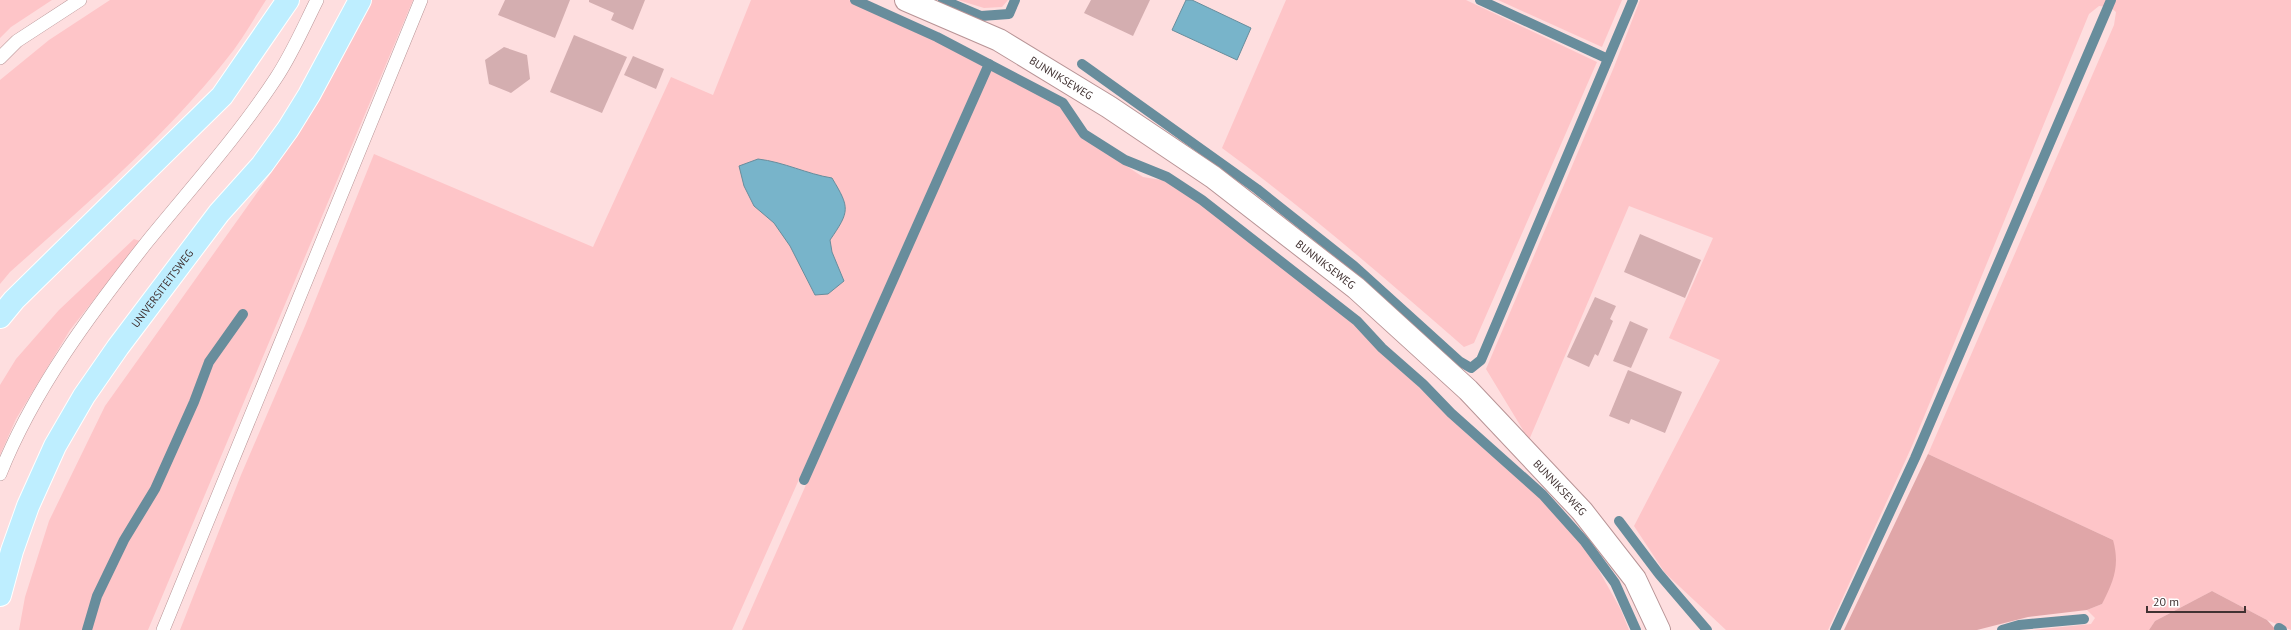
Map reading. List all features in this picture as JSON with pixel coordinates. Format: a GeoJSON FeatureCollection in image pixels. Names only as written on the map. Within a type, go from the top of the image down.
{"type":"FeatureCollection","features":[{"type":"Feature","properties":{"kind":"main road"},"geometry":{"type":"LineString","coordinates":[[0,317],[14,300],[222,96],[288,0]]}},
{"type":"Feature","properties":{"kind":"main road","name":"UNIVERSITEITSWEG"},"geometry":{"type":"LineString","coordinates":[[0,595],[12,551],[28,506],[55,446],[84,396],[118,346],[219,213],[262,165],[288,129],[309,95],[360,0]]}},
{"type":"Feature","properties":{"kind":"street","name":"BUNNIKSEWEG"},"geometry":{"type":"LineString","coordinates":[[906,0],[999,40],[1109,107],[1213,177],[1356,288],[1468,390],[1582,512],[1635,579],[1659,630]]}},
{"type":"Feature","properties":{"kind":"lane"},"geometry":{"type":"LineString","coordinates":[[0,58],[17,41],[80,0]]}},
{"type":"Feature","properties":{"kind":"lane"},"geometry":{"type":"LineString","coordinates":[[0,474],[11,447],[42,391],[90,317],[147,242],[234,137],[277,77],[317,0]]}},
{"type":"Feature","properties":{"kind":"lane"},"geometry":{"type":"LineString","coordinates":[[163,630],[421,0]]}},
{"type":"Feature","properties":{"kind":"shaded area"},"geometry":{"type":"Polygon","coordinates":[[[0,0],[52,0],[11,27],[0,38],[0,0]]]}},
{"type":"Feature","properties":{"kind":"shaded area"},"geometry":{"type":"Polygon","coordinates":[[[110,0],[266,0],[231,54],[176,117],[122,171],[10,272],[0,284],[0,80],[49,40],[110,0]]]}},
{"type":"Feature","properties":{"kind":"shaded area"},"geometry":{"type":"Polygon","coordinates":[[[371,0],[413,0],[148,630],[19,630],[25,597],[49,521],[105,406],[269,176],[308,113],[371,0]]]}},
{"type":"Feature","properties":{"kind":"shaded area"},"geometry":{"type":"Polygon","coordinates":[[[751,0],[849,0],[936,41],[983,66],[732,630],[180,630],[241,475],[305,326],[374,154],[593,247],[671,77],[713,95],[751,0]]]}},
{"type":"Feature","properties":{"kind":"shaded area"},"geometry":{"type":"Polygon","coordinates":[[[958,0],[1008,0],[1002,7],[984,8],[958,0]]]}},
{"type":"Feature","properties":{"kind":"shaded area"},"geometry":{"type":"Polygon","coordinates":[[[1286,0],[1466,0],[1597,62],[1474,343],[1464,347],[1315,220],[1222,148],[1286,0]]]}},
{"type":"Feature","properties":{"kind":"shaded area"},"geometry":{"type":"Polygon","coordinates":[[[1498,0],[1622,0],[1602,47],[1498,0]]]}},
{"type":"Feature","properties":{"kind":"shaded area"},"geometry":{"type":"Polygon","coordinates":[[[1640,0],[2291,0],[2291,630],[2267,620],[2212,591],[2155,621],[2149,630],[2033,630],[2091,624],[2095,618],[2087,610],[2102,604],[2113,540],[1928,454],[2114,25],[2116,12],[2110,7],[2099,6],[2089,14],[1912,446],[1828,630],[1726,630],[1665,573],[1634,526],[1720,360],[1669,338],[1713,238],[1629,206],[1529,440],[1486,369],[1614,67],[1640,0]]]}},
{"type":"Feature","properties":{"kind":"shaded area"},"geometry":{"type":"Polygon","coordinates":[[[990,67],[1024,84],[1064,109],[1080,135],[1143,177],[1168,181],[1197,200],[1257,244],[1352,322],[1467,434],[1541,499],[1587,549],[1621,610],[1629,630],[742,630],[990,67]]]}},
{"type":"Feature","properties":{"kind":"shaded area"},"geometry":{"type":"Polygon","coordinates":[[[134,239],[140,241],[70,330],[16,419],[0,455],[0,385],[16,359],[59,310],[134,239]]]}},
{"type":"Feature","properties":{"kind":"shaded area"},"geometry":{"type":"Polygon","coordinates":[[[1928,454],[2113,540],[2116,557],[2115,573],[2102,604],[2087,610],[2028,617],[1977,630],[1844,630],[1928,454]]]}},
{"type":"Feature","properties":{"kind":"shaded area"},"geometry":{"type":"Polygon","coordinates":[[[2212,591],[2267,620],[2276,630],[2149,630],[2155,621],[2212,591]]]}},
{"type":"Feature","properties":{"kind":"water"},"geometry":{"type":"Polygon","coordinates":[[[1186,0],[1192,0],[1251,28],[1237,60],[1172,30],[1186,0]]]}},
{"type":"Feature","properties":{"kind":"water"},"geometry":{"type":"Polygon","coordinates":[[[758,159],[832,178],[838,188],[845,203],[844,216],[830,240],[832,252],[844,281],[828,294],[815,295],[790,246],[774,223],[754,206],[744,186],[739,166],[758,159]]]}},
{"type":"Feature","properties":{"kind":"building"},"geometry":{"type":"Polygon","coordinates":[[[505,0],[570,0],[555,38],[498,15],[505,0]]]}},
{"type":"Feature","properties":{"kind":"building"},"geometry":{"type":"Polygon","coordinates":[[[589,0],[645,0],[633,30],[611,20],[614,13],[589,2],[589,0]]]}},
{"type":"Feature","properties":{"kind":"building"},"geometry":{"type":"Polygon","coordinates":[[[1091,0],[1150,0],[1133,36],[1084,13],[1091,0]]]}},
{"type":"Feature","properties":{"kind":"building"},"geometry":{"type":"Polygon","coordinates":[[[574,35],[627,57],[602,113],[550,92],[574,35]]]}},
{"type":"Feature","properties":{"kind":"building"},"geometry":{"type":"Polygon","coordinates":[[[504,47],[527,55],[530,79],[511,93],[489,84],[485,60],[504,47]]]}},
{"type":"Feature","properties":{"kind":"building"},"geometry":{"type":"Polygon","coordinates":[[[633,56],[664,69],[656,89],[624,75],[633,56]]]}},
{"type":"Feature","properties":{"kind":"building"},"geometry":{"type":"Polygon","coordinates":[[[1640,234],[1701,260],[1685,298],[1624,272],[1640,234]]]}},
{"type":"Feature","properties":{"kind":"building"},"geometry":{"type":"Polygon","coordinates":[[[1595,297],[1616,306],[1610,319],[1613,321],[1598,356],[1595,354],[1589,367],[1567,357],[1595,297]]]}},
{"type":"Feature","properties":{"kind":"building"},"geometry":{"type":"Polygon","coordinates":[[[1630,321],[1648,329],[1631,368],[1613,361],[1630,321]]]}},
{"type":"Feature","properties":{"kind":"building"},"geometry":{"type":"Polygon","coordinates":[[[1628,370],[1682,392],[1665,433],[1631,419],[1629,424],[1609,416],[1628,370]]]}},
{"type":"Feature","properties":{"kind":"waterway"},"geometry":{"type":"LineString","coordinates":[[855,0],[937,37],[1063,103],[1084,134],[1125,160],[1167,177],[1202,200],[1357,321],[1382,348],[1423,384],[1451,413],[1543,495],[1585,542],[1615,583],[1636,630]]}},
{"type":"Feature","properties":{"kind":"waterway"},"geometry":{"type":"LineString","coordinates":[[943,0],[981,16],[1009,14],[1015,0]]}},
{"type":"Feature","properties":{"kind":"waterway"},"geometry":{"type":"LineString","coordinates":[[1480,0],[1608,59]]}},
{"type":"Feature","properties":{"kind":"waterway"},"geometry":{"type":"LineString","coordinates":[[1082,64],[1257,189],[1354,266],[1459,361],[1471,368],[1481,360],[1633,0]]}},
{"type":"Feature","properties":{"kind":"waterway"},"geometry":{"type":"LineString","coordinates":[[1835,630],[1915,458],[2111,0]]}},
{"type":"Feature","properties":{"kind":"waterway"},"geometry":{"type":"LineString","coordinates":[[804,480],[989,64]]}},
{"type":"Feature","properties":{"kind":"waterway"},"geometry":{"type":"LineString","coordinates":[[87,630],[97,596],[124,540],[155,489],[194,402],[209,362],[243,314]]}},
{"type":"Feature","properties":{"kind":"waterway"},"geometry":{"type":"LineString","coordinates":[[1619,521],[1659,574],[1707,630]]}},
{"type":"Feature","properties":{"kind":"waterway"},"geometry":{"type":"LineString","coordinates":[[2002,630],[2019,625],[2084,619]]}}]}
